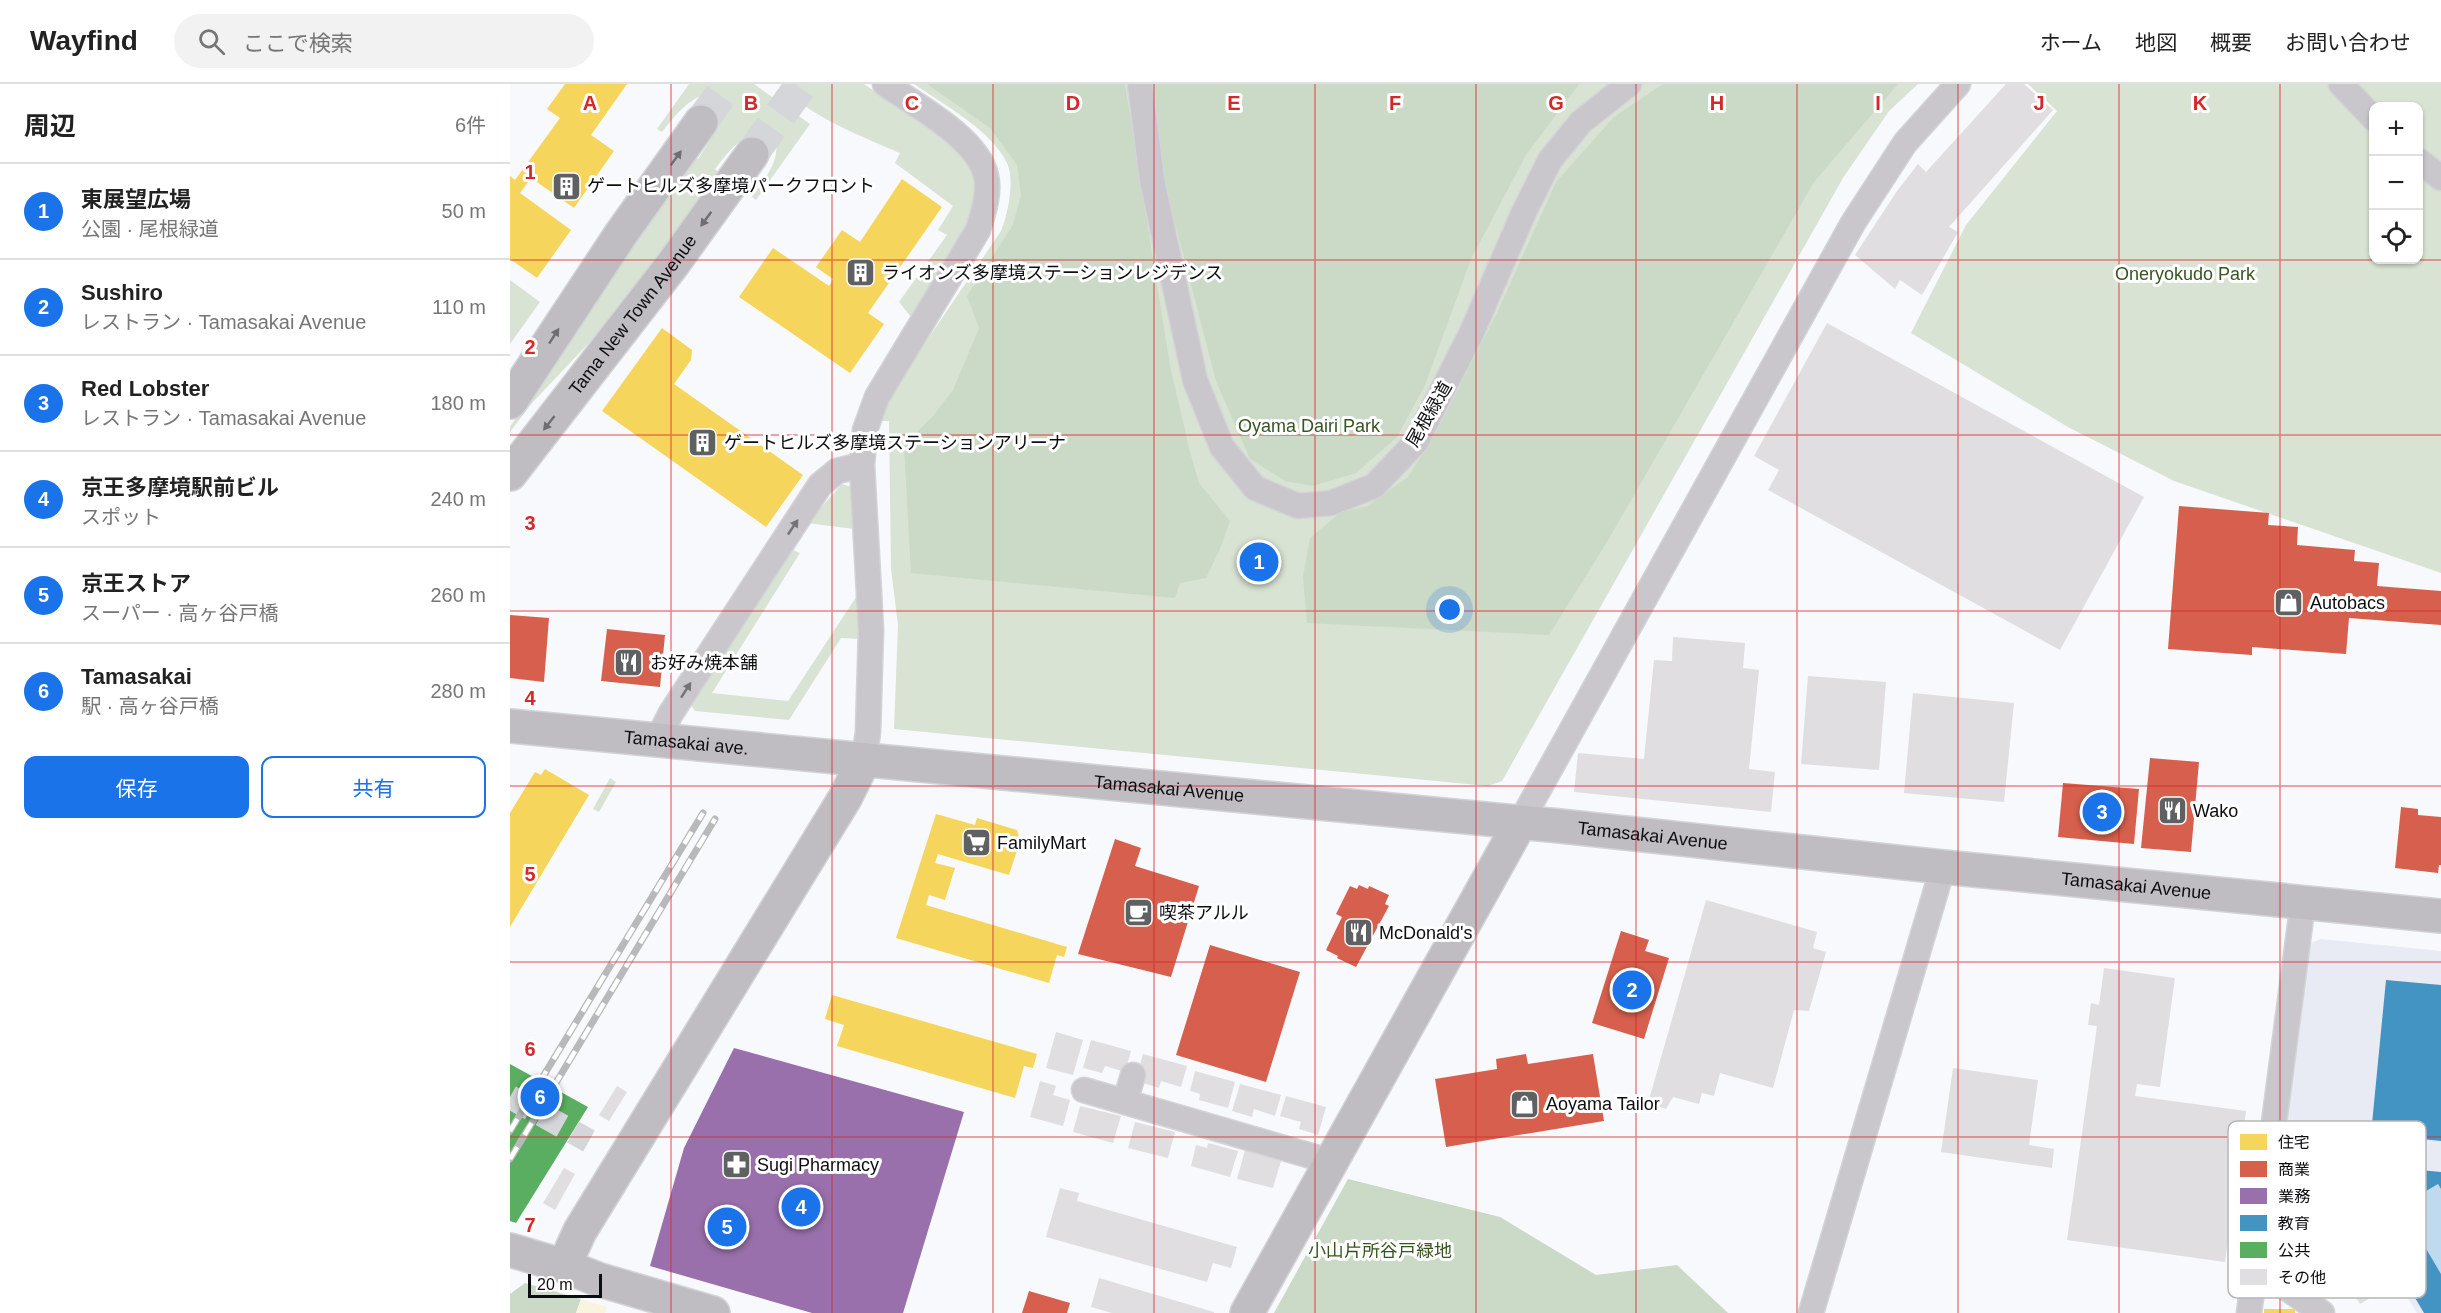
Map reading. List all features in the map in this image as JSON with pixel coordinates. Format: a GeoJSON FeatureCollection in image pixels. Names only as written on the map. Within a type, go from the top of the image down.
{"type":"FeatureCollection","features":[{"type":"Feature","properties":{"kind":"street"},"geometry":{"type":"LineString","coordinates":[[564,1266],[580,1231],[845,798],[864,760],[868,732],[871,630],[862,465],[865,430],[877,397],[978,230],[986,202],[986,176],[977,156],[961,138],[885,84]]}},
{"type":"Feature","properties":{"kind":"street","name":"尾根緑道"},"geometry":{"type":"LineString","coordinates":[[1140,84],[1152,180],[1195,380],[1222,447],[1254,488],[1298,506],[1331,503],[1374,486],[1416,442],[1471,334],[1524,212],[1551,160],[1581,122],[1629,84]]}},
{"type":"Feature","properties":{"kind":"street"},"geometry":{"type":"LineString","coordinates":[[1247,1313],[1854,223],[1905,143],[1958,84]]}},
{"type":"Feature","properties":{"kind":"street"},"geometry":{"type":"LineString","coordinates":[[2341,84],[2369,115]]}},
{"type":"Feature","properties":{"kind":"street"},"geometry":{"type":"LineString","coordinates":[[510,402],[621,234],[701,122]]}},
{"type":"Feature","properties":{"kind":"street","name":"Tama New Town Avenue"},"geometry":{"type":"LineString","coordinates":[[510,474],[673,264],[752,154]]}},
{"type":"Feature","properties":{"kind":"street"},"geometry":{"type":"LineString","coordinates":[[2423,164],[2441,178]]}},
{"type":"Feature","properties":{"kind":"street"},"geometry":{"type":"LineString","coordinates":[[657,740],[683,694],[820,485],[837,471],[862,465]]}},
{"type":"Feature","properties":{"kind":"street","name":"Tamasakai ave."},"geometry":{"type":"LineString","coordinates":[[510,726],[864,760]]}},
{"type":"Feature","properties":{"kind":"street","name":"Tamasakai Avenue"},"geometry":{"type":"LineString","coordinates":[[864,760],[2441,915]]}},
{"type":"Feature","properties":{"kind":"street"},"geometry":{"type":"LineString","coordinates":[[1811,1313],[1943,867]]}},
{"type":"Feature","properties":{"kind":"street"},"geometry":{"type":"LineString","coordinates":[[2273,1121],[2303,902]]}},
{"type":"Feature","properties":{"kind":"street"},"geometry":{"type":"LineString","coordinates":[[1125,1102],[1133,1075]]}},
{"type":"Feature","properties":{"kind":"street"},"geometry":{"type":"LineString","coordinates":[[1084,1090],[1332,1162]]}},
{"type":"Feature","properties":{"kind":"street"},"geometry":{"type":"LineString","coordinates":[[513,1251],[564,1266],[600,1280],[713,1313]]}},
{"type":"Feature","properties":{"kind":"street"},"geometry":{"type":"LineString","coordinates":[[2249,1313],[2251,1298]]}},
{"type":"Feature","properties":{"kind":"street"},"geometry":{"type":"LineString","coordinates":[[2301,1298],[2322,1313]]}},
{"type":"Feature","properties":{"kind":"shaded area"},"geometry":{"type":"Polygon","coordinates":[[[2321,939],[2441,951],[2441,1313],[2417,1313],[2408,1298],[2426,1298],[2426,1121],[2285,1121],[2311,943],[2321,939]]]}},
{"type":"Feature","properties":{"kind":"green space"},"geometry":{"type":"Polygon","coordinates":[[[689,84],[754,84],[810,124],[756,200],[752,197],[768,175],[775,158],[775,141],[771,133],[754,133],[732,148],[715,169],[719,173],[603,328],[532,403],[510,432],[510,427],[586,308],[694,157],[698,159],[707,146],[720,118],[721,110],[721,102],[712,93],[690,102],[677,113],[662,132],[657,129],[689,84]]]}},
{"type":"Feature","properties":{"kind":"green space"},"geometry":{"type":"Polygon","coordinates":[[[785,84],[864,84],[954,146],[967,161],[975,176],[977,192],[970,225],[911,317],[899,302],[947,235],[938,230],[953,206],[895,163],[900,153],[818,114],[791,94],[785,84]]]}},
{"type":"Feature","properties":{"kind":"green space","name":"Oyama Dairi Park"},"geometry":{"type":"Polygon","coordinates":[[[914,84],[1918,84],[1889,111],[1843,178],[1502,781],[1488,786],[894,729],[898,625],[891,569],[889,421],[881,421],[894,389],[1001,231],[1006,216],[1010,188],[1007,163],[990,140],[966,119],[914,84]]]}},
{"type":"Feature","properties":{"kind":"green space"},"geometry":{"type":"Polygon","coordinates":[[[927,84],[1125,84],[1170,366],[1190,452],[1199,483],[1230,521],[1206,578],[1180,583],[1175,598],[911,573],[904,445],[933,416],[953,390],[979,328],[967,296],[1013,225],[1021,195],[1017,165],[990,128],[927,84]]]}},
{"type":"Feature","properties":{"kind":"green space"},"geometry":{"type":"Polygon","coordinates":[[[1151,84],[1579,84],[1526,155],[1471,259],[1425,385],[1397,437],[1356,473],[1313,486],[1285,481],[1250,459],[1216,381],[1160,164],[1151,84]]]}},
{"type":"Feature","properties":{"kind":"green space"},"geometry":{"type":"Polygon","coordinates":[[[1663,84],[1898,84],[1814,182],[1607,542],[1549,635],[1307,623],[1303,577],[1310,538],[1340,513],[1367,506],[1408,477],[1437,431],[1497,313],[1556,182],[1614,117],[1663,84]]]}},
{"type":"Feature","properties":{"kind":"green space","name":"Oneryokudo Park"},"geometry":{"type":"Polygon","coordinates":[[[2028,84],[2441,84],[2441,573],[2174,481],[2068,427],[1911,333],[1966,225],[2057,111],[2028,84]]]}},
{"type":"Feature","properties":{"kind":"green space"},"geometry":{"type":"Polygon","coordinates":[[[510,280],[540,302],[510,344],[510,280]]]}},
{"type":"Feature","properties":{"kind":"green space"},"geometry":{"type":"Polygon","coordinates":[[[842,484],[851,487],[854,529],[807,523],[842,484]]]}},
{"type":"Feature","properties":{"kind":"green space"},"geometry":{"type":"Polygon","coordinates":[[[789,548],[800,553],[712,693],[788,701],[860,591],[860,639],[841,638],[789,720],[695,711],[690,704],[789,548]]]}},
{"type":"Feature","properties":{"kind":"green space"},"geometry":{"type":"Polygon","coordinates":[[[610,778],[616,782],[599,812],[593,809],[610,778]]]}},
{"type":"Feature","properties":{"kind":"green space","name":"小山片所谷戸緑地"},"geometry":{"type":"Polygon","coordinates":[[[1348,1179],[1500,1217],[1596,1275],[1677,1265],[1728,1313],[1274,1313],[1348,1179]]]}},
{"type":"Feature","properties":{"kind":"green space"},"geometry":{"type":"Polygon","coordinates":[[[525,1283],[581,1299],[576,1313],[510,1313],[510,1294],[525,1283]]]}},
{"type":"Feature","properties":{"kind":"sand"},"geometry":{"type":"Polygon","coordinates":[[[581,1299],[607,1307],[605,1313],[576,1313],[581,1299]]]}},
{"type":"Feature","properties":{"kind":"water"},"geometry":{"type":"Polygon","coordinates":[[[2438,1184],[2441,1189],[2441,1274],[2426,1248],[2426,1191],[2438,1184]]]}},
{"type":"Feature","properties":{"kind":"building: 住宅","name":"ゲートヒルズ多摩境パークフロント"},"geometry":{"type":"Polygon","coordinates":[[[565,84],[627,84],[591,135],[614,151],[574,208],[531,178],[520,193],[571,230],[537,278],[510,259],[510,176],[515,180],[560,118],[547,109],[565,84]]]}},
{"type":"Feature","properties":{"kind":"building: 住宅","name":"ライオンズ多摩境ステーションレジデンス"},"geometry":{"type":"Polygon","coordinates":[[[902,179],[942,207],[868,313],[884,324],[850,373],[739,297],[773,248],[829,286],[833,279],[816,267],[842,230],[860,242],[902,179]]]}},
{"type":"Feature","properties":{"kind":"building: 住宅","name":"ゲートヒルズ多摩境ステーションアリーナ"},"geometry":{"type":"Polygon","coordinates":[[[662,328],[692,350],[691,360],[674,384],[803,475],[766,527],[602,411],[662,328]]]}},
{"type":"Feature","properties":{"kind":"building: 住宅"},"geometry":{"type":"Polygon","coordinates":[[[545,769],[589,795],[510,927],[510,813],[535,772],[541,775],[545,769]]]}},
{"type":"Feature","properties":{"kind":"building: 住宅"},"geometry":{"type":"Polygon","coordinates":[[[936,814],[975,825],[977,818],[1017,830],[1020,841],[1009,875],[938,854],[935,863],[955,868],[945,900],[929,895],[926,905],[1067,947],[1064,957],[1057,955],[1049,983],[896,938],[936,814]]]}},
{"type":"Feature","properties":{"kind":"building: 住宅"},"geometry":{"type":"Polygon","coordinates":[[[832,995],[1037,1054],[1033,1068],[1024,1066],[1015,1098],[837,1046],[844,1025],[825,1019],[832,995]]]}},
{"type":"Feature","properties":{"kind":"building: 住宅"},"geometry":{"type":"Polygon","coordinates":[[[2264,1309],[2295,1309],[2295,1313],[2264,1313],[2264,1309]]]}},
{"type":"Feature","properties":{"kind":"building: 商業"},"geometry":{"type":"Polygon","coordinates":[[[2179,506],[2269,513],[2268,525],[2298,527],[2297,545],[2355,550],[2354,561],[2379,563],[2377,586],[2441,591],[2441,625],[2349,618],[2346,654],[2252,647],[2252,655],[2168,649],[2179,506]]]}},
{"type":"Feature","properties":{"kind":"building: 商業"},"geometry":{"type":"Polygon","coordinates":[[[510,615],[549,618],[544,682],[510,678],[510,615]]]}},
{"type":"Feature","properties":{"kind":"building: 商業"},"geometry":{"type":"Polygon","coordinates":[[[607,629],[665,635],[660,687],[601,681],[607,629]]]}},
{"type":"Feature","properties":{"kind":"building: 商業"},"geometry":{"type":"Polygon","coordinates":[[[2150,758],[2199,762],[2191,852],[2141,848],[2150,758]]]}},
{"type":"Feature","properties":{"kind":"building: 商業"},"geometry":{"type":"Polygon","coordinates":[[[2063,783],[2139,789],[2134,844],[2058,837],[2063,783]]]}},
{"type":"Feature","properties":{"kind":"building: 商業"},"geometry":{"type":"Polygon","coordinates":[[[2401,807],[2418,809],[2418,815],[2441,817],[2441,865],[2439,865],[2438,873],[2395,868],[2401,807]]]}},
{"type":"Feature","properties":{"kind":"building: 商業"},"geometry":{"type":"Polygon","coordinates":[[[1115,839],[1141,848],[1135,866],[1199,886],[1171,977],[1078,954],[1115,839]]]}},
{"type":"Feature","properties":{"kind":"building: 商業"},"geometry":{"type":"Polygon","coordinates":[[[1359,885],[1368,889],[1369,886],[1389,895],[1385,904],[1389,906],[1356,967],[1326,950],[1342,917],[1336,914],[1350,886],[1357,889],[1359,885]]]}},
{"type":"Feature","properties":{"kind":"building: 商業"},"geometry":{"type":"Polygon","coordinates":[[[1621,931],[1649,940],[1645,951],[1669,958],[1644,1039],[1592,1023],[1621,931]]]}},
{"type":"Feature","properties":{"kind":"building: 商業"},"geometry":{"type":"Polygon","coordinates":[[[1210,945],[1300,972],[1266,1082],[1176,1055],[1210,945]]]}},
{"type":"Feature","properties":{"kind":"building: 商業"},"geometry":{"type":"Polygon","coordinates":[[[1526,1054],[1528,1064],[1593,1054],[1604,1121],[1446,1147],[1435,1079],[1497,1069],[1496,1059],[1526,1054]]]}},
{"type":"Feature","properties":{"kind":"building: 商業"},"geometry":{"type":"Polygon","coordinates":[[[1029,1291],[1070,1303],[1067,1313],[1022,1313],[1029,1291]]]}},
{"type":"Feature","properties":{"kind":"building: 業務"},"geometry":{"type":"Polygon","coordinates":[[[734,1048],[964,1112],[903,1313],[812,1313],[650,1266],[684,1148],[734,1048]]]}},
{"type":"Feature","properties":{"kind":"building: 教育"},"geometry":{"type":"Polygon","coordinates":[[[2386,980],[2441,985],[2441,1141],[2426,1140],[2426,1121],[2372,1121],[2386,980]]]}},
{"type":"Feature","properties":{"kind":"building: 教育"},"geometry":{"type":"Polygon","coordinates":[[[2426,1171],[2441,1172],[2441,1189],[2438,1184],[2426,1191],[2426,1171]]]}},
{"type":"Feature","properties":{"kind":"building: 教育"},"geometry":{"type":"Polygon","coordinates":[[[2426,1248],[2441,1274],[2441,1313],[2424,1313],[2415,1298],[2426,1298],[2426,1248]]]}},
{"type":"Feature","properties":{"kind":"building: 公共"},"geometry":{"type":"Polygon","coordinates":[[[510,1064],[588,1107],[516,1223],[510,1221],[510,1064]]]}},
{"type":"Feature","properties":{"kind":"building: その他"},"geometry":{"type":"Polygon","coordinates":[[[2006,84],[2024,84],[2053,110],[1949,227],[1958,232],[1922,295],[1900,280],[1895,289],[1855,255],[1897,191],[1918,164],[1926,172],[2006,84]]]}},
{"type":"Feature","properties":{"kind":"building: その他"},"geometry":{"type":"Polygon","coordinates":[[[1827,323],[2144,497],[2060,650],[1768,490],[1779,470],[1754,456],[1827,323]]]}},
{"type":"Feature","properties":{"kind":"building: その他"},"geometry":{"type":"Polygon","coordinates":[[[1673,637],[1745,643],[1743,668],[1759,670],[1749,769],[1775,772],[1771,812],[1574,792],[1578,753],[1644,759],[1654,660],[1672,661],[1673,637]]]}},
{"type":"Feature","properties":{"kind":"building: その他"},"geometry":{"type":"Polygon","coordinates":[[[1808,676],[1886,682],[1879,770],[1801,764],[1808,676]]]}},
{"type":"Feature","properties":{"kind":"building: その他"},"geometry":{"type":"Polygon","coordinates":[[[1913,693],[2014,703],[2004,802],[1904,793],[1913,693]]]}},
{"type":"Feature","properties":{"kind":"building: その他"},"geometry":{"type":"Polygon","coordinates":[[[1706,900],[1817,932],[1813,948],[1826,952],[1809,1011],[1794,1010],[1773,1088],[1720,1073],[1714,1096],[1702,1093],[1699,1104],[1673,1097],[1666,1109],[1648,1103],[1706,900]]]}},
{"type":"Feature","properties":{"kind":"building: その他"},"geometry":{"type":"Polygon","coordinates":[[[2104,968],[2175,978],[2160,1087],[2137,1084],[2135,1096],[2246,1111],[2245,1121],[2228,1121],[2228,1240],[2225,1262],[2067,1240],[2097,1026],[2088,1025],[2091,1003],[2099,1005],[2104,968]]]}},
{"type":"Feature","properties":{"kind":"building: その他"},"geometry":{"type":"Polygon","coordinates":[[[1056,1032],[1083,1040],[1073,1075],[1046,1068],[1056,1032]]]}},
{"type":"Feature","properties":{"kind":"building: その他"},"geometry":{"type":"Polygon","coordinates":[[[1091,1040],[1131,1051],[1125,1072],[1105,1066],[1102,1073],[1083,1068],[1091,1040]]]}},
{"type":"Feature","properties":{"kind":"building: その他"},"geometry":{"type":"Polygon","coordinates":[[[1143,1054],[1187,1066],[1181,1087],[1161,1081],[1159,1088],[1143,1083],[1145,1073],[1138,1071],[1143,1054]]]}},
{"type":"Feature","properties":{"kind":"building: その他"},"geometry":{"type":"Polygon","coordinates":[[[1953,1068],[2038,1080],[2029,1145],[2054,1149],[2052,1168],[1941,1152],[1953,1068]]]}},
{"type":"Feature","properties":{"kind":"building: その他"},"geometry":{"type":"Polygon","coordinates":[[[1195,1071],[1235,1082],[1228,1108],[1199,1100],[1200,1094],[1190,1091],[1195,1071]]]}},
{"type":"Feature","properties":{"kind":"building: その他"},"geometry":{"type":"Polygon","coordinates":[[[1040,1081],[1056,1086],[1053,1095],[1070,1100],[1063,1126],[1030,1117],[1040,1081]]]}},
{"type":"Feature","properties":{"kind":"building: その他"},"geometry":{"type":"Polygon","coordinates":[[[1240,1084],[1281,1095],[1275,1116],[1254,1109],[1252,1117],[1232,1111],[1240,1084]]]}},
{"type":"Feature","properties":{"kind":"building: その他"},"geometry":{"type":"Polygon","coordinates":[[[617,1086],[627,1092],[609,1121],[599,1115],[617,1086]]]}},
{"type":"Feature","properties":{"kind":"building: その他"},"geometry":{"type":"Polygon","coordinates":[[[1286,1096],[1326,1107],[1318,1135],[1299,1129],[1301,1122],[1280,1116],[1286,1096]]]}},
{"type":"Feature","properties":{"kind":"building: その他"},"geometry":{"type":"Polygon","coordinates":[[[1080,1106],[1121,1116],[1113,1143],[1073,1132],[1080,1106]]]}},
{"type":"Feature","properties":{"kind":"building: その他"},"geometry":{"type":"Polygon","coordinates":[[[1135,1122],[1175,1132],[1168,1158],[1128,1148],[1135,1122]]]}},
{"type":"Feature","properties":{"kind":"building: その他"},"geometry":{"type":"Polygon","coordinates":[[[1208,1143],[1238,1151],[1230,1177],[1191,1166],[1196,1145],[1207,1148],[1208,1143]]]}},
{"type":"Feature","properties":{"kind":"building: その他"},"geometry":{"type":"Polygon","coordinates":[[[1245,1150],[1281,1161],[1273,1188],[1237,1179],[1245,1150]]]}},
{"type":"Feature","properties":{"kind":"building: その他"},"geometry":{"type":"Polygon","coordinates":[[[564,1168],[575,1174],[555,1210],[543,1203],[564,1168]]]}},
{"type":"Feature","properties":{"kind":"building: その他"},"geometry":{"type":"Polygon","coordinates":[[[1060,1188],[1079,1193],[1077,1201],[1237,1247],[1231,1268],[1213,1263],[1207,1282],[1046,1237],[1060,1188]]]}},
{"type":"Feature","properties":{"kind":"building: その他"},"geometry":{"type":"Polygon","coordinates":[[[1099,1278],[1214,1313],[1112,1313],[1091,1307],[1099,1278]]]}},
{"type":"Feature","properties":{"kind":"building: その他"},"geometry":{"type":"Polygon","coordinates":[[[2357,1298],[2370,1298],[2360,1304],[2357,1298]]]}},
{"type":"Feature","properties":{"kind":"tunnel"},"geometry":{"type":"LineString","coordinates":[[701,122],[729,84]]}},
{"type":"Feature","properties":{"kind":"tunnel"},"geometry":{"type":"LineString","coordinates":[[752,154],[802,84]]}},
{"type":"Feature","properties":{"kind":"tunnel"},"geometry":{"type":"LineString","coordinates":[[510,1097],[589,1141]]}},
{"type":"Feature","properties":{"kind":"railway"},"geometry":{"type":"LineString","coordinates":[[510,1131],[703,813]]}},
{"type":"Feature","properties":{"kind":"railway"},"geometry":{"type":"LineString","coordinates":[[510,1159],[715,819]]}},
{"type":"Feature","properties":{"kind":"place","name":"ゲートヒルズ多摩境パークフロント"},"geometry":{"type":"Point","coordinates":[566,186]}},
{"type":"Feature","properties":{"kind":"place","name":"ライオンズ多摩境ステーションレジデンス"},"geometry":{"type":"Point","coordinates":[861,273]}},
{"type":"Feature","properties":{"kind":"place","name":"ゲートヒルズ多摩境ステーションアリーナ"},"geometry":{"type":"Point","coordinates":[703,443]}},
{"type":"Feature","properties":{"kind":"place","name":"東展望広場"},"geometry":{"type":"Point","coordinates":[1259,562]}},
{"type":"Feature","properties":{"kind":"place","name":"Autobacs"},"geometry":{"type":"Point","coordinates":[2289,603]}},
{"type":"Feature","properties":{"kind":"place","name":"お好み焼本舗"},"geometry":{"type":"Point","coordinates":[629,663]}},
{"type":"Feature","properties":{"kind":"place","name":"Wako"},"geometry":{"type":"Point","coordinates":[2172,811]}},
{"type":"Feature","properties":{"kind":"place","name":"Red Lobster"},"geometry":{"type":"Point","coordinates":[2102,812]}},
{"type":"Feature","properties":{"kind":"place","name":"FamilyMart"},"geometry":{"type":"Point","coordinates":[976,843]}},
{"type":"Feature","properties":{"kind":"place","name":"喫茶アルル"},"geometry":{"type":"Point","coordinates":[1138,913]}},
{"type":"Feature","properties":{"kind":"place","name":"McDonald's"},"geometry":{"type":"Point","coordinates":[1358,933]}},
{"type":"Feature","properties":{"kind":"place","name":"Sushiro"},"geometry":{"type":"Point","coordinates":[1632,990]}},
{"type":"Feature","properties":{"kind":"place","name":"Tamasakai"},"geometry":{"type":"Point","coordinates":[540,1097]}},
{"type":"Feature","properties":{"kind":"place","name":"Aoyama Tailor"},"geometry":{"type":"Point","coordinates":[1525,1104]}},
{"type":"Feature","properties":{"kind":"place","name":"Sugi Pharmacy"},"geometry":{"type":"Point","coordinates":[736,1165]}},
{"type":"Feature","properties":{"kind":"place","name":"京王多摩境駅前ビル"},"geometry":{"type":"Point","coordinates":[801,1207]}},
{"type":"Feature","properties":{"kind":"place","name":"京王ストア"},"geometry":{"type":"Point","coordinates":[727,1227]}}]}
